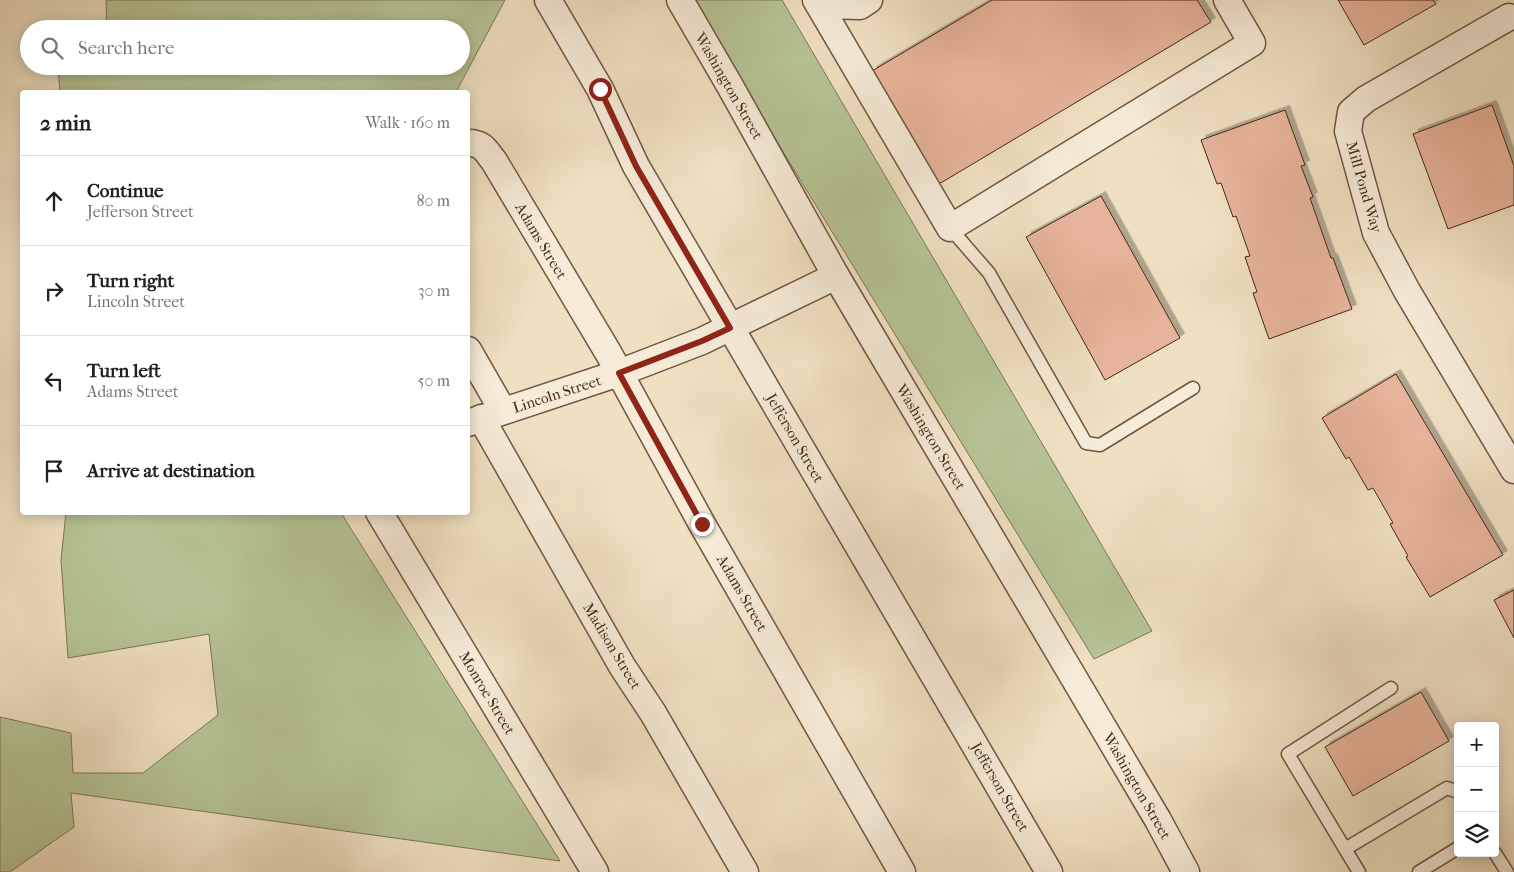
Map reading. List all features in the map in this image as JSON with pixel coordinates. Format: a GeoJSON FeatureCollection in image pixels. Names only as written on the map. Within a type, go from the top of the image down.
{"type":"FeatureCollection","features":[{"type":"Feature","properties":{"kind":"street","name":"Jefferson Street"},"geometry":{"type":"LineString","coordinates":[[548,0],[600,89],[636,166],[1049,872]]}},
{"type":"Feature","properties":{"kind":"street","name":"Washington Street"},"geometry":{"type":"LineString","coordinates":[[680,0],[836,276],[1148,803],[1186,872]]}},
{"type":"Feature","properties":{"kind":"street"},"geometry":{"type":"LineString","coordinates":[[820,2],[860,6],[869,0]]}},
{"type":"Feature","properties":{"kind":"street"},"geometry":{"type":"LineString","coordinates":[[820,2],[950,228],[1252,43],[1227,0]]}},
{"type":"Feature","properties":{"kind":"street","name":"Mill Pond Way"},"geometry":{"type":"LineString","coordinates":[[1507,13],[1366,99],[1352,112],[1348,131],[1376,233],[1407,291],[1514,470]]}},
{"type":"Feature","properties":{"kind":"street","name":"Adams Street"},"geometry":{"type":"LineString","coordinates":[[470,143],[476,143],[483,147],[494,161],[619,373],[702,524],[902,872]]}},
{"type":"Feature","properties":{"kind":"street","name":"Lincoln Street"},"geometry":{"type":"LineString","coordinates":[[484,417],[619,373],[702,341],[836,276]]}},
{"type":"Feature","properties":{"kind":"street","name":"Madison Street"},"geometry":{"type":"LineString","coordinates":[[470,358],[484,417],[622,666],[652,713],[745,872]]}},
{"type":"Feature","properties":{"kind":"street","name":"Monroe Street"},"geometry":{"type":"LineString","coordinates":[[381,515],[595,872]]}},
{"type":"Feature","properties":{"kind":"lane"},"geometry":{"type":"LineString","coordinates":[[950,228],[989,273],[1086,443],[1100,445],[1193,388]]}},
{"type":"Feature","properties":{"kind":"lane"},"geometry":{"type":"LineString","coordinates":[[1359,872],[1288,754],[1391,688]]}},
{"type":"Feature","properties":{"kind":"lane"},"geometry":{"type":"LineString","coordinates":[[1345,849],[1447,788],[1454,791]]}},
{"type":"Feature","properties":{"kind":"lane"},"geometry":{"type":"LineString","coordinates":[[1419,872],[1454,850]]}},
{"type":"Feature","properties":{"kind":"lane"},"geometry":{"type":"LineString","coordinates":[[1498,857],[1507,872]]}},
{"type":"Feature","properties":{"kind":"green space"},"geometry":{"type":"Polygon","coordinates":[[[106,0],[505,0],[470,66],[470,20],[107,20],[106,0]]]}},
{"type":"Feature","properties":{"kind":"green space"},"geometry":{"type":"Polygon","coordinates":[[[690,0],[782,0],[1152,631],[1094,659],[690,0]]]}},
{"type":"Feature","properties":{"kind":"green space"},"geometry":{"type":"Polygon","coordinates":[[[59,75],[465,75],[457,90],[60,90],[59,75]]]}},
{"type":"Feature","properties":{"kind":"green space"},"geometry":{"type":"Polygon","coordinates":[[[66,515],[342,515],[560,861],[71,793],[74,827],[10,872],[0,872],[0,717],[71,733],[73,773],[143,773],[218,715],[209,634],[68,658],[61,560],[66,515]]]}},
{"type":"Feature","properties":{"kind":"building"},"geometry":{"type":"Polygon","coordinates":[[[992,0],[1197,0],[1211,22],[939,184],[872,71],[992,0]]]}},
{"type":"Feature","properties":{"kind":"building"},"geometry":{"type":"Polygon","coordinates":[[[1338,0],[1433,0],[1436,4],[1364,45],[1338,0]]]}},
{"type":"Feature","properties":{"kind":"building"},"geometry":{"type":"Polygon","coordinates":[[[1492,105],[1514,166],[1514,205],[1448,229],[1413,134],[1492,105]]]}},
{"type":"Feature","properties":{"kind":"building"},"geometry":{"type":"Polygon","coordinates":[[[1285,110],[1305,165],[1301,166],[1313,197],[1310,198],[1331,258],[1333,258],[1352,309],[1269,339],[1253,293],[1257,292],[1245,257],[1250,256],[1236,216],[1233,217],[1221,183],[1217,184],[1201,140],[1285,110]]]}},
{"type":"Feature","properties":{"kind":"building"},"geometry":{"type":"Polygon","coordinates":[[[1101,196],[1180,338],[1105,380],[1026,237],[1101,196]]]}},
{"type":"Feature","properties":{"kind":"building"},"geometry":{"type":"Polygon","coordinates":[[[1396,374],[1503,555],[1430,597],[1406,557],[1408,556],[1390,524],[1393,523],[1373,488],[1368,490],[1349,457],[1346,459],[1322,418],[1396,374]]]}},
{"type":"Feature","properties":{"kind":"building"},"geometry":{"type":"Polygon","coordinates":[[[1514,590],[1514,638],[1494,600],[1514,590]]]}},
{"type":"Feature","properties":{"kind":"building"},"geometry":{"type":"Polygon","coordinates":[[[1421,692],[1449,741],[1353,796],[1325,747],[1421,692]]]}},
{"type":"Feature","properties":{"kind":"route"},"geometry":{"type":"LineString","coordinates":[[600,89],[636,166],[730,328],[702,341],[619,373],[702,524]]}}]}
